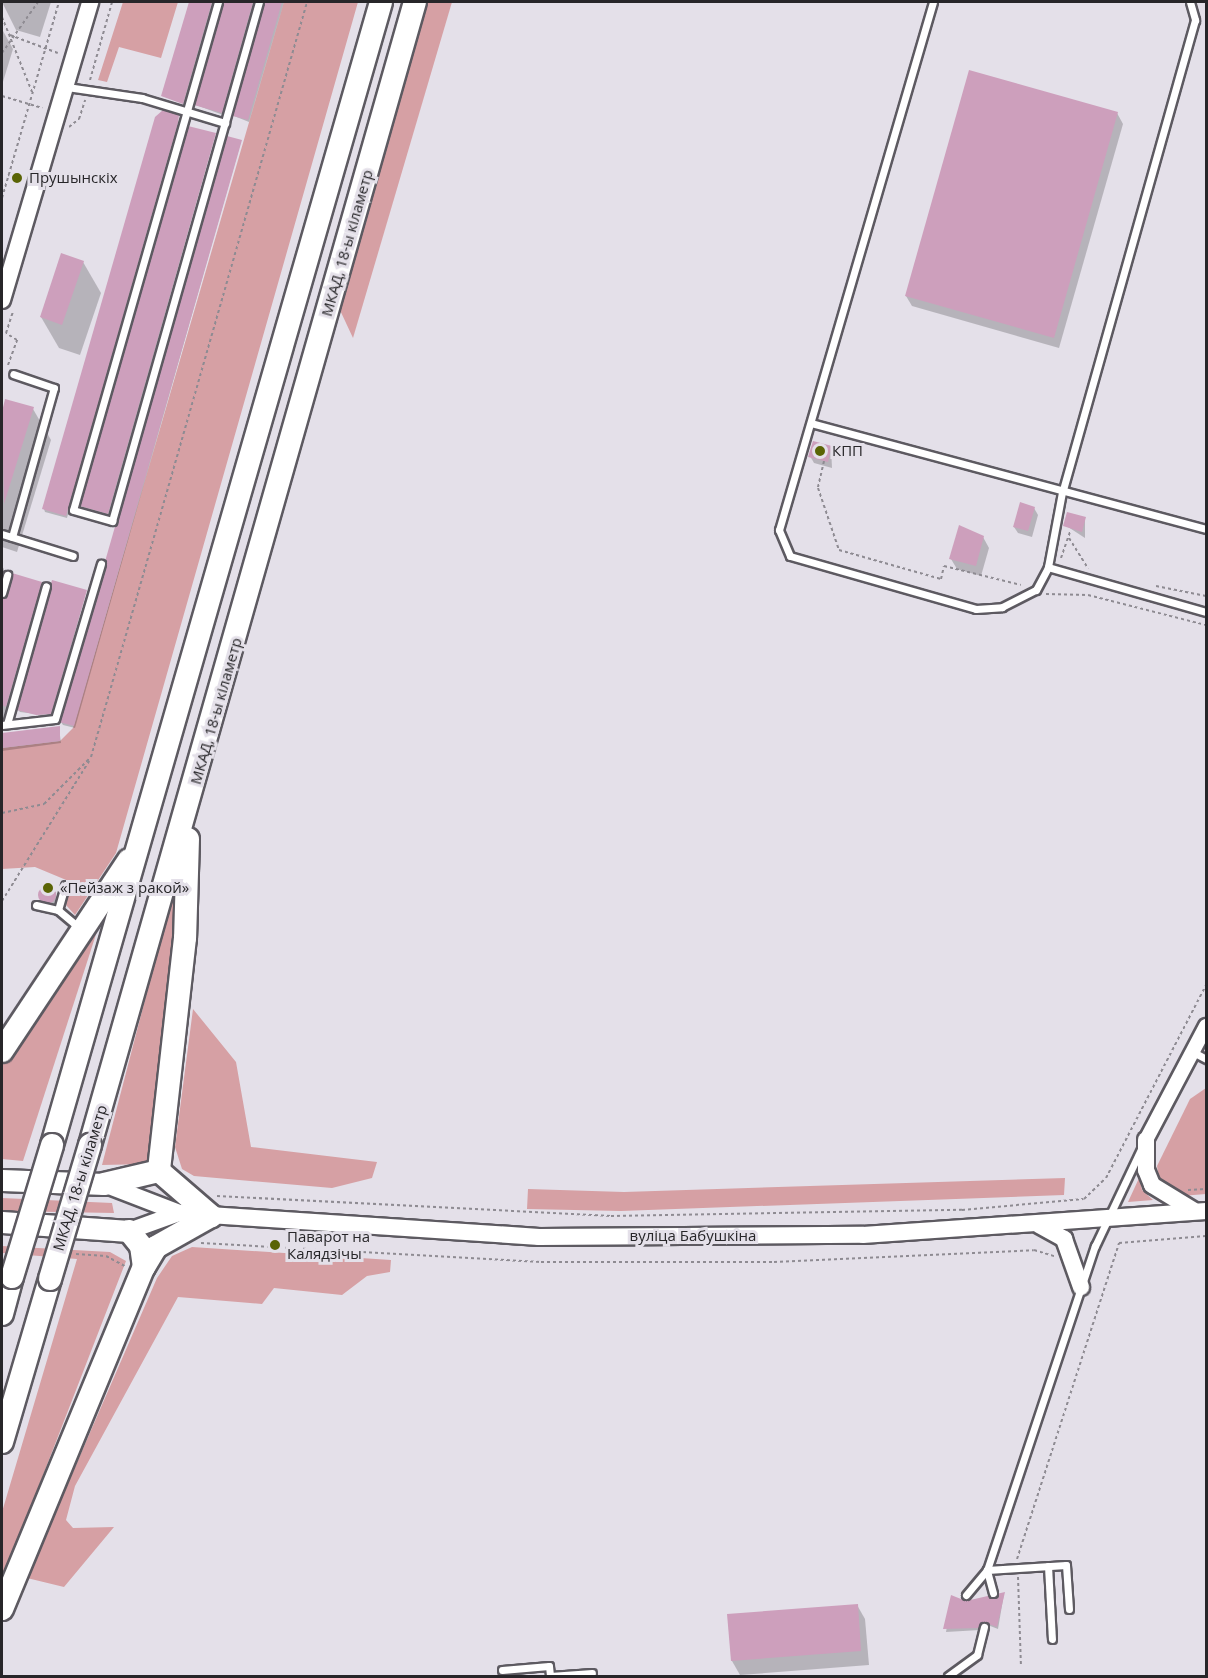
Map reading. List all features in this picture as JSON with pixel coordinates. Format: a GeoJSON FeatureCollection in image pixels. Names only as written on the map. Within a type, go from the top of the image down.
{"type":"FeatureCollection","features":[{"type":"Feature","properties":{"kind":"highway"},"geometry":{"type":"LineString","coordinates":[[2,1314],[142,840],[381,2]]}},
{"type":"Feature","properties":{"kind":"highway","name":"МКАД, 18-ы кіламетр"},"geometry":{"type":"LineString","coordinates":[[2,1442],[199,770],[415,2]]}},
{"type":"Feature","properties":{"kind":"highway"},"geometry":{"type":"LineString","coordinates":[[159,1171],[185,938],[187,841],[199,770]]}},
{"type":"Feature","properties":{"kind":"highway"},"geometry":{"type":"LineString","coordinates":[[2,1051],[142,840]]}},
{"type":"Feature","properties":{"kind":"highway"},"geometry":{"type":"LineString","coordinates":[[2,1609],[144,1267],[156,1247],[216,1206],[159,1171],[104,1184]]}},
{"type":"Feature","properties":{"kind":"highway"},"geometry":{"type":"LineString","coordinates":[[129,1231],[141,1246],[144,1267]]}},
{"type":"Feature","properties":{"kind":"main road"},"geometry":{"type":"LineString","coordinates":[[2,1180],[104,1184]]}},
{"type":"Feature","properties":{"kind":"main road"},"geometry":{"type":"LineString","coordinates":[[2,1222],[129,1231]]}},
{"type":"Feature","properties":{"kind":"street"},"geometry":{"type":"LineString","coordinates":[[3,293],[90,2]]}},
{"type":"Feature","properties":{"kind":"street"},"geometry":{"type":"LineString","coordinates":[[1202,1211],[1152,1185],[1146,1170],[1146,1140],[1206,1026]]}},
{"type":"Feature","properties":{"kind":"street","name":"вуліца Бабушкіна"},"geometry":{"type":"LineString","coordinates":[[104,1184],[179,1213]]}},
{"type":"Feature","properties":{"kind":"street","name":"вуліца Бабушкіна"},"geometry":{"type":"LineString","coordinates":[[129,1231],[179,1213],[216,1206],[539,1237],[863,1235],[1202,1211]]}},
{"type":"Feature","properties":{"kind":"street"},"geometry":{"type":"LineString","coordinates":[[1035,1223],[1064,1239],[1081,1287]]}},
{"type":"Feature","properties":{"kind":"lane"},"geometry":{"type":"LineString","coordinates":[[218,2],[73,510],[112,521],[259,2]]}},
{"type":"Feature","properties":{"kind":"lane"},"geometry":{"type":"LineString","coordinates":[[933,2],[779,530],[790,556],[988,610],[1036,590],[1048,567],[1062,492],[1195,20],[1190,2]]}},
{"type":"Feature","properties":{"kind":"lane"},"geometry":{"type":"LineString","coordinates":[[66,86],[186,112],[225,123]]}},
{"type":"Feature","properties":{"kind":"lane"},"geometry":{"type":"LineString","coordinates":[[9,372],[54,388],[12,537]]}},
{"type":"Feature","properties":{"kind":"lane"},"geometry":{"type":"LineString","coordinates":[[811,423],[1206,529]]}},
{"type":"Feature","properties":{"kind":"lane"},"geometry":{"type":"LineString","coordinates":[[2,534],[74,556]]}},
{"type":"Feature","properties":{"kind":"lane"},"geometry":{"type":"LineString","coordinates":[[46,586],[4,725],[56,719],[101,564]]}},
{"type":"Feature","properties":{"kind":"lane"},"geometry":{"type":"LineString","coordinates":[[1048,567],[1206,612]]}},
{"type":"Feature","properties":{"kind":"lane"},"geometry":{"type":"LineString","coordinates":[[2,593],[7,575]]}},
{"type":"Feature","properties":{"kind":"lane"},"geometry":{"type":"LineString","coordinates":[[58,910],[65,885]]}},
{"type":"Feature","properties":{"kind":"lane"},"geometry":{"type":"LineString","coordinates":[[36,905],[58,910],[83,930]]}},
{"type":"Feature","properties":{"kind":"lane"},"geometry":{"type":"LineString","coordinates":[[1193,1052],[1206,1059]]}},
{"type":"Feature","properties":{"kind":"lane"},"geometry":{"type":"LineString","coordinates":[[966,1595],[987,1570],[1105,1219],[1146,1140]]}},
{"type":"Feature","properties":{"kind":"lane"},"geometry":{"type":"LineString","coordinates":[[987,1570],[1066,1565],[1069,1610]]}},
{"type":"Feature","properties":{"kind":"lane"},"geometry":{"type":"LineString","coordinates":[[1048,1566],[1052,1639]]}},
{"type":"Feature","properties":{"kind":"lane"},"geometry":{"type":"LineString","coordinates":[[987,1570],[993,1593]]}},
{"type":"Feature","properties":{"kind":"lane"},"geometry":{"type":"LineString","coordinates":[[948,1677],[977,1655],[984,1627]]}},
{"type":"Feature","properties":{"kind":"lane"},"geometry":{"type":"LineString","coordinates":[[502,1670],[549,1666],[550,1676],[592,1673]]}},
{"type":"Feature","properties":{"kind":"path"},"geometry":{"type":"LineString","coordinates":[[2,53],[10,35],[38,2]]}},
{"type":"Feature","properties":{"kind":"path"},"geometry":{"type":"LineString","coordinates":[[2,198],[59,2]]}},
{"type":"Feature","properties":{"kind":"path"},"geometry":{"type":"LineString","coordinates":[[79,118],[112,2]]}},
{"type":"Feature","properties":{"kind":"path"},"geometry":{"type":"LineString","coordinates":[[2,901],[91,757],[307,2]]}},
{"type":"Feature","properties":{"kind":"path"},"geometry":{"type":"LineString","coordinates":[[2,17],[32,93]]}},
{"type":"Feature","properties":{"kind":"path"},"geometry":{"type":"LineString","coordinates":[[10,35],[45,49]]}},
{"type":"Feature","properties":{"kind":"path"},"geometry":{"type":"LineString","coordinates":[[2,96],[29,104]]}},
{"type":"Feature","properties":{"kind":"path"},"geometry":{"type":"LineString","coordinates":[[8,176],[17,178]]}},
{"type":"Feature","properties":{"kind":"path"},"geometry":{"type":"LineString","coordinates":[[9,372],[17,340]]}},
{"type":"Feature","properties":{"kind":"path"},"geometry":{"type":"LineString","coordinates":[[824,461],[818,488],[839,550],[941,579],[945,566],[1028,587]]}},
{"type":"Feature","properties":{"kind":"path"},"geometry":{"type":"LineString","coordinates":[[1056,570],[1070,532]]}},
{"type":"Feature","properties":{"kind":"path"},"geometry":{"type":"LineString","coordinates":[[1069,538],[1092,573]]}},
{"type":"Feature","properties":{"kind":"path"},"geometry":{"type":"LineString","coordinates":[[1149,584],[1206,596]]}},
{"type":"Feature","properties":{"kind":"path"},"geometry":{"type":"LineString","coordinates":[[1046,594],[1088,595],[1206,625]]}},
{"type":"Feature","properties":{"kind":"path"},"geometry":{"type":"LineString","coordinates":[[2,813],[44,804],[91,757]]}},
{"type":"Feature","properties":{"kind":"path"},"geometry":{"type":"LineString","coordinates":[[216,1206],[611,1216],[962,1210],[1084,1199],[1106,1178],[1206,986]]}},
{"type":"Feature","properties":{"kind":"path"},"geometry":{"type":"LineString","coordinates":[[1021,1667],[1017,1552],[1119,1243],[1206,1236]]}},
{"type":"Feature","properties":{"kind":"path"},"geometry":{"type":"LineString","coordinates":[[235,1244],[541,1262],[774,1262],[1034,1250],[1057,1257]]}},
{"type":"Feature","properties":{"kind":"shaded area"},"geometry":{"type":"Polygon","coordinates":[[[123,2],[178,2],[161,58],[119,47],[107,82],[98,80],[123,2]]]}},
{"type":"Feature","properties":{"kind":"shaded area"},"geometry":{"type":"Polygon","coordinates":[[[284,2],[358,2],[116,853],[75,915],[66,905],[71,882],[35,867],[2,869],[2,748],[60,741],[73,728],[284,2]]]}},
{"type":"Feature","properties":{"kind":"shaded area"},"geometry":{"type":"Polygon","coordinates":[[[428,2],[452,2],[353,338],[339,308],[428,2]]]}},
{"type":"Feature","properties":{"kind":"shaded area"},"geometry":{"type":"Polygon","coordinates":[[[179,869],[174,964],[149,1164],[102,1165],[179,869]]]}},
{"type":"Feature","properties":{"kind":"shaded area"},"geometry":{"type":"Polygon","coordinates":[[[99,925],[23,1161],[2,1159],[2,1066],[99,925]]]}},
{"type":"Feature","properties":{"kind":"shaded area"},"geometry":{"type":"Polygon","coordinates":[[[193,1009],[236,1062],[251,1147],[377,1162],[372,1178],[332,1188],[194,1176],[182,1169],[175,1147],[193,1009]]]}},
{"type":"Feature","properties":{"kind":"shaded area"},"geometry":{"type":"Polygon","coordinates":[[[1206,1088],[1206,1194],[1181,1196],[1160,1185],[1157,1166],[1190,1099],[1206,1088]]]}},
{"type":"Feature","properties":{"kind":"shaded area"},"geometry":{"type":"Polygon","coordinates":[[[1140,1176],[1142,1190],[1153,1200],[1128,1202],[1140,1176]]]}},
{"type":"Feature","properties":{"kind":"shaded area"},"geometry":{"type":"Polygon","coordinates":[[[1065,1178],[1064,1195],[621,1211],[527,1209],[528,1189],[624,1192],[1065,1178]]]}},
{"type":"Feature","properties":{"kind":"shaded area"},"geometry":{"type":"Polygon","coordinates":[[[2,1198],[112,1203],[114,1213],[2,1211],[2,1198]]]}},
{"type":"Feature","properties":{"kind":"shaded area"},"geometry":{"type":"Polygon","coordinates":[[[2,1246],[110,1252],[126,1261],[2,1581],[2,1512],[77,1259],[2,1253],[2,1246]]]}},
{"type":"Feature","properties":{"kind":"shaded area"},"geometry":{"type":"Polygon","coordinates":[[[192,1247],[391,1260],[390,1272],[367,1276],[342,1295],[274,1288],[262,1304],[178,1297],[75,1486],[66,1520],[73,1528],[114,1527],[64,1587],[27,1578],[157,1278],[172,1256],[192,1247]]]}},
{"type":"Feature","properties":{"kind":"building"},"geometry":{"type":"Polygon","coordinates":[[[189,2],[212,2],[183,104],[161,96],[189,2]]]}},
{"type":"Feature","properties":{"kind":"building"},"geometry":{"type":"Polygon","coordinates":[[[224,2],[253,2],[222,113],[194,105],[224,2]]]}},
{"type":"Feature","properties":{"kind":"building"},"geometry":{"type":"Polygon","coordinates":[[[265,2],[282,2],[248,120],[233,116],[265,2]]]}},
{"type":"Feature","properties":{"kind":"building"},"geometry":{"type":"Polygon","coordinates":[[[969,70],[1118,112],[1054,338],[905,296],[969,70]]]}},
{"type":"Feature","properties":{"kind":"building"},"geometry":{"type":"Polygon","coordinates":[[[163,110],[179,115],[178,123],[66,516],[42,509],[155,117],[163,110]]]}},
{"type":"Feature","properties":{"kind":"building"},"geometry":{"type":"Polygon","coordinates":[[[188,126],[216,133],[108,514],[80,506],[188,126]]]}},
{"type":"Feature","properties":{"kind":"building"},"geometry":{"type":"Polygon","coordinates":[[[227,136],[242,140],[74,726],[59,722],[227,136]]]}},
{"type":"Feature","properties":{"kind":"building"},"geometry":{"type":"Polygon","coordinates":[[[61,253],[84,261],[62,325],[40,317],[61,253]]]}},
{"type":"Feature","properties":{"kind":"building"},"geometry":{"type":"Polygon","coordinates":[[[5,399],[34,407],[4,504],[2,412],[5,399]]]}},
{"type":"Feature","properties":{"kind":"building","name":"КПП"},"geometry":{"type":"Polygon","coordinates":[[[813,441],[832,446],[828,462],[808,457],[813,441]]]}},
{"type":"Feature","properties":{"kind":"building"},"geometry":{"type":"Polygon","coordinates":[[[1020,502],[1035,507],[1028,531],[1013,527],[1020,502]]]}},
{"type":"Feature","properties":{"kind":"building"},"geometry":{"type":"Polygon","coordinates":[[[1067,512],[1086,517],[1082,532],[1063,526],[1067,512]]]}},
{"type":"Feature","properties":{"kind":"building"},"geometry":{"type":"Polygon","coordinates":[[[959,525],[984,536],[976,566],[949,559],[959,525]]]}},
{"type":"Feature","properties":{"kind":"building"},"geometry":{"type":"Polygon","coordinates":[[[12,573],[42,582],[6,707],[2,705],[2,598],[12,573]]]}},
{"type":"Feature","properties":{"kind":"building"},"geometry":{"type":"Polygon","coordinates":[[[52,580],[87,590],[51,714],[36,715],[17,710],[52,580]]]}},
{"type":"Feature","properties":{"kind":"building"},"geometry":{"type":"Polygon","coordinates":[[[60,726],[60,741],[2,748],[2,733],[60,726]]]}},
{"type":"Feature","properties":{"kind":"building"},"geometry":{"type":"Polygon","coordinates":[[[47,886],[53,889],[56,895],[53,901],[47,904],[41,901],[38,895],[41,889],[47,886]]]}},
{"type":"Feature","properties":{"kind":"building"},"geometry":{"type":"Polygon","coordinates":[[[1005,1592],[997,1627],[983,1622],[978,1628],[943,1629],[951,1595],[966,1601],[1005,1592]]]}},
{"type":"Feature","properties":{"kind":"building"},"geometry":{"type":"Polygon","coordinates":[[[858,1604],[861,1651],[731,1661],[727,1614],[858,1604]]]}},
{"type":"Feature","properties":{"kind":"place","name":"Прушынскіх"},"geometry":{"type":"Point","coordinates":[17,178]}},
{"type":"Feature","properties":{"kind":"place","name":"КПП"},"geometry":{"type":"Point","coordinates":[820,451]}},
{"type":"Feature","properties":{"kind":"place","name":"«Пейзаж з ракой»"},"geometry":{"type":"Point","coordinates":[48,888]}},
{"type":"Feature","properties":{"kind":"place","name":"Паварот на Калядзічы"},"geometry":{"type":"Point","coordinates":[275,1245]}}]}
